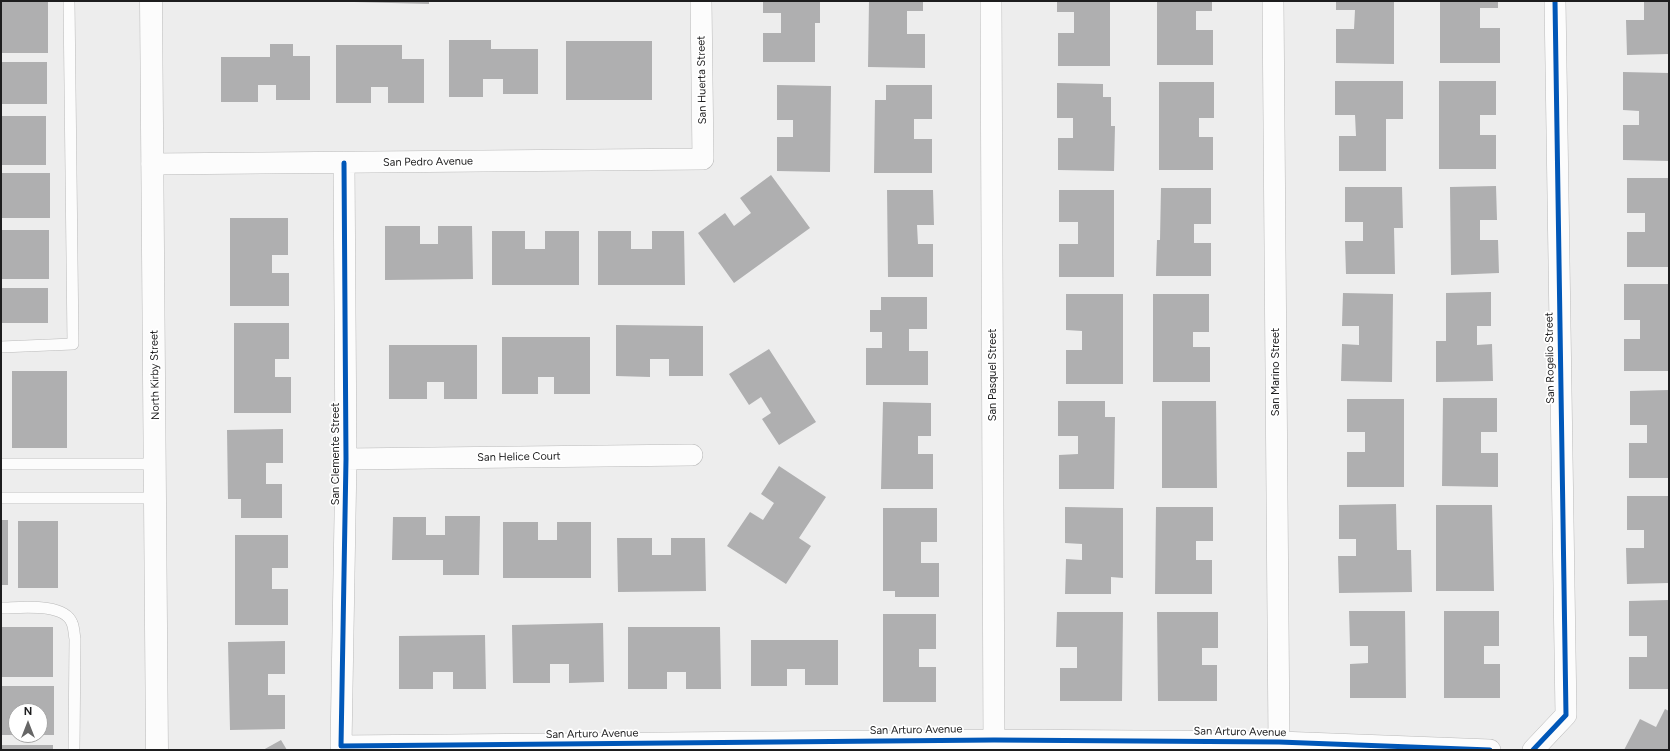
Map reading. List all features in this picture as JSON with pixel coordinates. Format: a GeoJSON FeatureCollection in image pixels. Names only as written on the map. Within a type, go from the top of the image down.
{"type":"FeatureCollection","features":[{"type":"Feature","properties":{"kind":"street","name":"North Kirby Street"},"geometry":{"type":"LineString","coordinates":[[151,1],[156,464],[157,750]]}},
{"type":"Feature","properties":{"kind":"street","name":"San Huerta Street"},"geometry":{"type":"LineString","coordinates":[[701,1],[703,159]]}},
{"type":"Feature","properties":{"kind":"street","name":"San Pasquel Street"},"geometry":{"type":"LineString","coordinates":[[991,1],[994,745]]}},
{"type":"Feature","properties":{"kind":"street","name":"San Marino Street"},"geometry":{"type":"LineString","coordinates":[[1273,1],[1279,742]]}},
{"type":"Feature","properties":{"kind":"street","name":"San Rogelio Street"},"geometry":{"type":"LineString","coordinates":[[1533,750],[1566,715],[1555,1]]}},
{"type":"Feature","properties":{"kind":"street","name":"San Pedro Avenue"},"geometry":{"type":"LineString","coordinates":[[152,164],[703,159]]}},
{"type":"Feature","properties":{"kind":"street","name":"San Clemente Street"},"geometry":{"type":"LineString","coordinates":[[342,746],[346,459],[344,162]]}},
{"type":"Feature","properties":{"kind":"street","name":"San Helice Court"},"geometry":{"type":"LineString","coordinates":[[346,459],[692,455]]}},
{"type":"Feature","properties":{"kind":"street","name":"San Arturo Avenue"},"geometry":{"type":"LineString","coordinates":[[342,746],[994,745],[1279,742],[1490,750]]}},
{"type":"Feature","properties":{"kind":"lane"},"geometry":{"type":"LineString","coordinates":[[1,347],[73,344],[69,1]]}},
{"type":"Feature","properties":{"kind":"lane"},"geometry":{"type":"LineString","coordinates":[[1,464],[156,464]]}},
{"type":"Feature","properties":{"kind":"lane"},"geometry":{"type":"LineString","coordinates":[[1,498],[155,498]]}},
{"type":"Feature","properties":{"kind":"lane"},"geometry":{"type":"LineString","coordinates":[[1,608],[53,608],[64,614],[72,622],[75,638],[74,750]]}},
{"type":"Feature","properties":{"kind":"building"},"geometry":{"type":"Polygon","coordinates":[[[429,1],[429,4],[354,2],[429,1]]]}},
{"type":"Feature","properties":{"kind":"building"},"geometry":{"type":"Polygon","coordinates":[[[763,1],[820,1],[820,23],[815,23],[815,62],[763,62],[763,33],[781,33],[781,13],[763,13],[763,1]]]}},
{"type":"Feature","properties":{"kind":"building"},"geometry":{"type":"Polygon","coordinates":[[[869,1],[923,1],[923,11],[907,11],[907,34],[925,34],[925,68],[868,67],[869,1]]]}},
{"type":"Feature","properties":{"kind":"building"},"geometry":{"type":"Polygon","coordinates":[[[1057,1],[1110,1],[1110,66],[1058,66],[1058,33],[1074,33],[1074,12],[1057,12],[1057,1]]]}},
{"type":"Feature","properties":{"kind":"building"},"geometry":{"type":"Polygon","coordinates":[[[1157,1],[1212,1],[1212,11],[1196,11],[1196,30],[1213,30],[1213,65],[1157,65],[1157,1]]]}},
{"type":"Feature","properties":{"kind":"building"},"geometry":{"type":"Polygon","coordinates":[[[1336,1],[1394,1],[1394,64],[1336,63],[1336,29],[1354,29],[1355,10],[1336,10],[1336,1]]]}},
{"type":"Feature","properties":{"kind":"building"},"geometry":{"type":"Polygon","coordinates":[[[1440,1],[1498,1],[1498,8],[1480,8],[1480,28],[1500,28],[1500,63],[1440,63],[1440,1]]]}},
{"type":"Feature","properties":{"kind":"building"},"geometry":{"type":"Polygon","coordinates":[[[1644,1],[1669,1],[1669,54],[1627,55],[1626,20],[1644,20],[1644,1]]]}},
{"type":"Feature","properties":{"kind":"building"},"geometry":{"type":"Polygon","coordinates":[[[1,2],[48,2],[48,53],[1,53],[1,2]]]}},
{"type":"Feature","properties":{"kind":"building"},"geometry":{"type":"Polygon","coordinates":[[[449,40],[491,40],[491,49],[538,49],[538,94],[503,94],[503,79],[483,79],[483,97],[449,97],[449,40]]]}},
{"type":"Feature","properties":{"kind":"building"},"geometry":{"type":"Polygon","coordinates":[[[566,41],[652,41],[652,100],[566,100],[566,41]]]}},
{"type":"Feature","properties":{"kind":"building"},"geometry":{"type":"Polygon","coordinates":[[[270,44],[293,44],[293,56],[310,56],[310,100],[276,100],[276,85],[258,85],[258,102],[221,102],[221,57],[270,57],[270,44]]]}},
{"type":"Feature","properties":{"kind":"building"},"geometry":{"type":"Polygon","coordinates":[[[336,45],[402,45],[402,59],[424,59],[424,103],[388,103],[388,87],[371,87],[371,103],[336,103],[336,45]]]}},
{"type":"Feature","properties":{"kind":"building"},"geometry":{"type":"Polygon","coordinates":[[[1,62],[47,62],[47,104],[1,104],[1,62]]]}},
{"type":"Feature","properties":{"kind":"building"},"geometry":{"type":"Polygon","coordinates":[[[1623,72],[1669,73],[1669,161],[1623,160],[1623,125],[1639,125],[1639,111],[1623,110],[1623,72]]]}},
{"type":"Feature","properties":{"kind":"building"},"geometry":{"type":"Polygon","coordinates":[[[1335,81],[1403,81],[1403,119],[1386,119],[1386,171],[1339,171],[1339,136],[1356,136],[1355,115],[1335,115],[1335,81]]]}},
{"type":"Feature","properties":{"kind":"building"},"geometry":{"type":"Polygon","coordinates":[[[1439,81],[1496,81],[1496,115],[1480,115],[1480,135],[1496,135],[1496,169],[1439,169],[1439,81]]]}},
{"type":"Feature","properties":{"kind":"building"},"geometry":{"type":"Polygon","coordinates":[[[1159,82],[1214,82],[1214,118],[1199,118],[1199,137],[1213,137],[1213,170],[1159,170],[1159,82]]]}},
{"type":"Feature","properties":{"kind":"building"},"geometry":{"type":"Polygon","coordinates":[[[1057,83],[1103,84],[1103,97],[1111,97],[1111,126],[1115,126],[1114,171],[1058,170],[1058,138],[1073,138],[1073,118],[1057,118],[1057,83]]]}},
{"type":"Feature","properties":{"kind":"building"},"geometry":{"type":"Polygon","coordinates":[[[777,85],[831,86],[830,172],[777,171],[777,137],[793,137],[793,120],[777,120],[777,85]]]}},
{"type":"Feature","properties":{"kind":"building"},"geometry":{"type":"Polygon","coordinates":[[[886,85],[932,85],[932,119],[914,119],[914,139],[932,139],[932,173],[874,173],[875,100],[886,100],[886,85]]]}},
{"type":"Feature","properties":{"kind":"building"},"geometry":{"type":"Polygon","coordinates":[[[1,116],[46,116],[46,165],[1,165],[1,116]]]}},
{"type":"Feature","properties":{"kind":"building"},"geometry":{"type":"Polygon","coordinates":[[[1,173],[50,173],[50,218],[1,218],[1,173]]]}},
{"type":"Feature","properties":{"kind":"building"},"geometry":{"type":"Polygon","coordinates":[[[771,175],[810,228],[734,283],[698,233],[725,213],[734,226],[751,213],[740,198],[771,175]]]}},
{"type":"Feature","properties":{"kind":"building"},"geometry":{"type":"Polygon","coordinates":[[[1627,178],[1669,178],[1669,267],[1627,267],[1627,232],[1645,232],[1645,213],[1627,213],[1627,178]]]}},
{"type":"Feature","properties":{"kind":"building"},"geometry":{"type":"Polygon","coordinates":[[[1496,186],[1497,220],[1480,220],[1480,240],[1498,240],[1499,273],[1451,275],[1450,187],[1496,186]]]}},
{"type":"Feature","properties":{"kind":"building"},"geometry":{"type":"Polygon","coordinates":[[[1345,187],[1402,187],[1403,228],[1394,228],[1395,274],[1346,274],[1345,241],[1363,241],[1363,222],[1345,222],[1345,187]]]}},
{"type":"Feature","properties":{"kind":"building"},"geometry":{"type":"Polygon","coordinates":[[[1161,188],[1211,188],[1211,224],[1194,224],[1194,243],[1211,243],[1211,276],[1156,276],[1157,240],[1160,240],[1161,188]]]}},
{"type":"Feature","properties":{"kind":"building"},"geometry":{"type":"Polygon","coordinates":[[[887,190],[933,190],[934,225],[917,225],[918,244],[933,244],[933,277],[888,277],[887,190]]]}},
{"type":"Feature","properties":{"kind":"building"},"geometry":{"type":"Polygon","coordinates":[[[1059,190],[1114,190],[1114,277],[1059,277],[1059,244],[1078,244],[1078,222],[1059,222],[1059,190]]]}},
{"type":"Feature","properties":{"kind":"building"},"geometry":{"type":"Polygon","coordinates":[[[230,218],[288,218],[288,255],[272,255],[272,273],[289,273],[289,306],[230,306],[230,218]]]}},
{"type":"Feature","properties":{"kind":"building"},"geometry":{"type":"Polygon","coordinates":[[[385,226],[420,226],[420,244],[438,244],[438,226],[472,226],[473,279],[385,280],[385,226]]]}},
{"type":"Feature","properties":{"kind":"building"},"geometry":{"type":"Polygon","coordinates":[[[1,230],[49,230],[49,279],[1,279],[1,230]]]}},
{"type":"Feature","properties":{"kind":"building"},"geometry":{"type":"Polygon","coordinates":[[[492,231],[525,231],[525,249],[545,249],[545,231],[579,231],[579,285],[492,285],[492,231]]]}},
{"type":"Feature","properties":{"kind":"building"},"geometry":{"type":"Polygon","coordinates":[[[598,231],[631,231],[631,249],[652,249],[652,231],[684,231],[685,285],[598,285],[598,231]]]}},
{"type":"Feature","properties":{"kind":"building"},"geometry":{"type":"Polygon","coordinates":[[[1624,284],[1669,284],[1669,371],[1624,371],[1624,339],[1640,339],[1640,320],[1624,320],[1624,284]]]}},
{"type":"Feature","properties":{"kind":"building"},"geometry":{"type":"Polygon","coordinates":[[[1,288],[48,288],[48,323],[1,323],[1,288]]]}},
{"type":"Feature","properties":{"kind":"building"},"geometry":{"type":"Polygon","coordinates":[[[1491,292],[1491,326],[1477,326],[1477,345],[1492,344],[1493,381],[1436,382],[1436,341],[1446,341],[1446,293],[1491,292]]]}},
{"type":"Feature","properties":{"kind":"building"},"geometry":{"type":"Polygon","coordinates":[[[1343,293],[1393,294],[1392,382],[1341,381],[1342,344],[1359,345],[1359,326],[1342,326],[1343,293]]]}},
{"type":"Feature","properties":{"kind":"building"},"geometry":{"type":"Polygon","coordinates":[[[1066,294],[1123,294],[1123,384],[1066,384],[1066,350],[1082,350],[1082,331],[1066,330],[1066,294]]]}},
{"type":"Feature","properties":{"kind":"building"},"geometry":{"type":"Polygon","coordinates":[[[1153,294],[1209,294],[1209,332],[1193,332],[1193,347],[1210,347],[1210,382],[1153,382],[1153,294]]]}},
{"type":"Feature","properties":{"kind":"building"},"geometry":{"type":"Polygon","coordinates":[[[881,297],[927,297],[927,329],[909,329],[909,351],[928,351],[928,385],[866,385],[866,348],[882,348],[882,332],[870,332],[870,310],[881,310],[881,297]]]}},
{"type":"Feature","properties":{"kind":"building"},"geometry":{"type":"Polygon","coordinates":[[[234,323],[289,323],[289,359],[275,359],[275,377],[291,377],[291,413],[234,413],[234,323]]]}},
{"type":"Feature","properties":{"kind":"building"},"geometry":{"type":"Polygon","coordinates":[[[616,325],[703,326],[703,376],[669,376],[669,359],[650,359],[650,377],[616,376],[616,325]]]}},
{"type":"Feature","properties":{"kind":"building"},"geometry":{"type":"Polygon","coordinates":[[[502,337],[590,337],[590,394],[554,394],[554,377],[538,377],[538,394],[502,394],[502,337]]]}},
{"type":"Feature","properties":{"kind":"building"},"geometry":{"type":"Polygon","coordinates":[[[389,345],[477,345],[477,399],[444,399],[444,382],[427,382],[427,399],[389,399],[389,345]]]}},
{"type":"Feature","properties":{"kind":"building"},"geometry":{"type":"Polygon","coordinates":[[[769,349],[816,422],[779,445],[762,419],[771,413],[761,397],[749,405],[729,374],[769,349]]]}},
{"type":"Feature","properties":{"kind":"building"},"geometry":{"type":"Polygon","coordinates":[[[12,371],[67,371],[67,448],[12,448],[12,371]]]}},
{"type":"Feature","properties":{"kind":"building"},"geometry":{"type":"Polygon","coordinates":[[[1669,390],[1669,478],[1629,478],[1629,443],[1647,443],[1647,425],[1630,425],[1630,391],[1669,390]]]}},
{"type":"Feature","properties":{"kind":"building"},"geometry":{"type":"Polygon","coordinates":[[[1443,398],[1497,398],[1497,432],[1481,432],[1481,453],[1498,453],[1498,487],[1442,486],[1443,398]]]}},
{"type":"Feature","properties":{"kind":"building"},"geometry":{"type":"Polygon","coordinates":[[[1347,399],[1404,399],[1404,487],[1347,487],[1347,452],[1365,452],[1365,432],[1347,432],[1347,399]]]}},
{"type":"Feature","properties":{"kind":"building"},"geometry":{"type":"Polygon","coordinates":[[[1058,401],[1105,401],[1105,417],[1115,417],[1114,489],[1059,489],[1059,455],[1078,454],[1078,436],[1058,436],[1058,401]]]}},
{"type":"Feature","properties":{"kind":"building"},"geometry":{"type":"Polygon","coordinates":[[[1162,401],[1216,401],[1217,488],[1162,488],[1162,401]]]}},
{"type":"Feature","properties":{"kind":"building"},"geometry":{"type":"Polygon","coordinates":[[[883,402],[931,403],[931,436],[918,436],[918,454],[933,454],[933,489],[881,489],[883,402]]]}},
{"type":"Feature","properties":{"kind":"building"},"geometry":{"type":"Polygon","coordinates":[[[283,429],[283,463],[266,463],[266,484],[282,484],[282,518],[241,518],[241,499],[228,499],[227,430],[283,429]]]}},
{"type":"Feature","properties":{"kind":"building"},"geometry":{"type":"Polygon","coordinates":[[[779,466],[826,497],[799,538],[811,546],[786,584],[727,546],[750,512],[763,520],[774,503],[761,494],[779,466]]]}},
{"type":"Feature","properties":{"kind":"building"},"geometry":{"type":"Polygon","coordinates":[[[1627,496],[1669,496],[1669,583],[1627,584],[1626,548],[1644,548],[1644,530],[1627,530],[1627,496]]]}},
{"type":"Feature","properties":{"kind":"building"},"geometry":{"type":"Polygon","coordinates":[[[1396,504],[1397,550],[1411,550],[1412,592],[1339,593],[1338,556],[1356,556],[1356,539],[1339,539],[1339,505],[1396,504]]]}},
{"type":"Feature","properties":{"kind":"building"},"geometry":{"type":"Polygon","coordinates":[[[1436,505],[1492,505],[1494,591],[1436,591],[1436,505]]]}},
{"type":"Feature","properties":{"kind":"building"},"geometry":{"type":"Polygon","coordinates":[[[1065,507],[1123,508],[1123,578],[1111,577],[1111,594],[1065,594],[1066,559],[1082,560],[1082,544],[1065,543],[1065,507]]]}},
{"type":"Feature","properties":{"kind":"building"},"geometry":{"type":"Polygon","coordinates":[[[1156,507],[1213,507],[1213,541],[1196,541],[1196,560],[1212,560],[1212,594],[1155,594],[1156,507]]]}},
{"type":"Feature","properties":{"kind":"building"},"geometry":{"type":"Polygon","coordinates":[[[883,508],[937,508],[937,542],[921,542],[921,563],[939,563],[939,597],[895,597],[895,591],[883,591],[883,508]]]}},
{"type":"Feature","properties":{"kind":"building"},"geometry":{"type":"Polygon","coordinates":[[[445,516],[480,516],[479,575],[443,575],[443,560],[392,560],[393,517],[426,517],[426,535],[445,535],[445,516]]]}},
{"type":"Feature","properties":{"kind":"building"},"geometry":{"type":"Polygon","coordinates":[[[1,520],[8,520],[8,585],[1,585],[1,520]]]}},
{"type":"Feature","properties":{"kind":"building"},"geometry":{"type":"Polygon","coordinates":[[[18,521],[58,521],[58,588],[18,588],[18,521]]]}},
{"type":"Feature","properties":{"kind":"building"},"geometry":{"type":"Polygon","coordinates":[[[503,522],[538,522],[538,540],[557,540],[557,522],[591,522],[591,578],[503,578],[503,522]]]}},
{"type":"Feature","properties":{"kind":"building"},"geometry":{"type":"Polygon","coordinates":[[[235,535],[288,535],[288,568],[272,568],[272,589],[288,589],[288,625],[235,625],[235,535]]]}},
{"type":"Feature","properties":{"kind":"building"},"geometry":{"type":"Polygon","coordinates":[[[617,538],[652,538],[652,555],[671,555],[671,538],[705,538],[706,591],[618,592],[617,538]]]}},
{"type":"Feature","properties":{"kind":"building"},"geometry":{"type":"Polygon","coordinates":[[[1669,600],[1669,689],[1629,689],[1629,657],[1647,657],[1647,636],[1629,636],[1629,601],[1669,600]]]}},
{"type":"Feature","properties":{"kind":"building"},"geometry":{"type":"Polygon","coordinates":[[[1349,611],[1405,611],[1406,698],[1350,698],[1350,664],[1368,663],[1368,646],[1350,646],[1349,611]]]}},
{"type":"Feature","properties":{"kind":"building"},"geometry":{"type":"Polygon","coordinates":[[[1444,611],[1499,611],[1499,646],[1484,646],[1484,664],[1500,664],[1500,698],[1444,698],[1444,611]]]}},
{"type":"Feature","properties":{"kind":"building"},"geometry":{"type":"Polygon","coordinates":[[[1057,612],[1123,612],[1122,701],[1060,701],[1060,668],[1077,668],[1077,647],[1056,647],[1057,612]]]}},
{"type":"Feature","properties":{"kind":"building"},"geometry":{"type":"Polygon","coordinates":[[[1157,612],[1218,612],[1218,648],[1202,648],[1202,665],[1217,665],[1217,701],[1158,701],[1157,612]]]}},
{"type":"Feature","properties":{"kind":"building"},"geometry":{"type":"Polygon","coordinates":[[[883,614],[936,614],[936,649],[919,649],[919,667],[936,667],[936,702],[883,702],[883,614]]]}},
{"type":"Feature","properties":{"kind":"building"},"geometry":{"type":"Polygon","coordinates":[[[603,623],[604,682],[569,683],[569,664],[550,664],[550,683],[513,683],[512,625],[603,623]]]}},
{"type":"Feature","properties":{"kind":"building"},"geometry":{"type":"Polygon","coordinates":[[[1,627],[53,627],[53,677],[1,677],[1,627]]]}},
{"type":"Feature","properties":{"kind":"building"},"geometry":{"type":"Polygon","coordinates":[[[628,627],[720,627],[721,689],[686,689],[686,672],[667,672],[667,689],[628,689],[628,627]]]}},
{"type":"Feature","properties":{"kind":"building"},"geometry":{"type":"Polygon","coordinates":[[[485,635],[486,689],[453,689],[453,672],[433,672],[433,689],[399,689],[399,636],[485,635]]]}},
{"type":"Feature","properties":{"kind":"building"},"geometry":{"type":"Polygon","coordinates":[[[751,640],[838,640],[838,685],[805,685],[805,669],[787,669],[787,686],[751,686],[751,640]]]}},
{"type":"Feature","properties":{"kind":"building"},"geometry":{"type":"Polygon","coordinates":[[[285,641],[285,674],[268,674],[268,695],[285,695],[285,729],[230,730],[228,642],[285,641]]]}},
{"type":"Feature","properties":{"kind":"building"},"geometry":{"type":"Polygon","coordinates":[[[1,686],[54,686],[54,735],[48,735],[48,703],[8,703],[8,735],[1,735],[1,686]]]}},
{"type":"Feature","properties":{"kind":"building"},"geometry":{"type":"Polygon","coordinates":[[[1665,709],[1669,711],[1669,750],[1624,750],[1640,719],[1656,727],[1665,709]]]}},
{"type":"Feature","properties":{"kind":"building"},"geometry":{"type":"Polygon","coordinates":[[[281,740],[287,750],[263,750],[281,740]]]}},
{"type":"Feature","properties":{"kind":"building"},"geometry":{"type":"Polygon","coordinates":[[[1,745],[53,745],[53,750],[1,750],[1,745]]]}},
{"type":"Feature","properties":{"kind":"cycle path"},"geometry":{"type":"LineString","coordinates":[[1533,750],[1566,715],[1555,1]]}},
{"type":"Feature","properties":{"kind":"cycle path"},"geometry":{"type":"LineString","coordinates":[[344,163],[346,459],[341,746],[994,740],[1279,742],[1490,750]]}}]}
